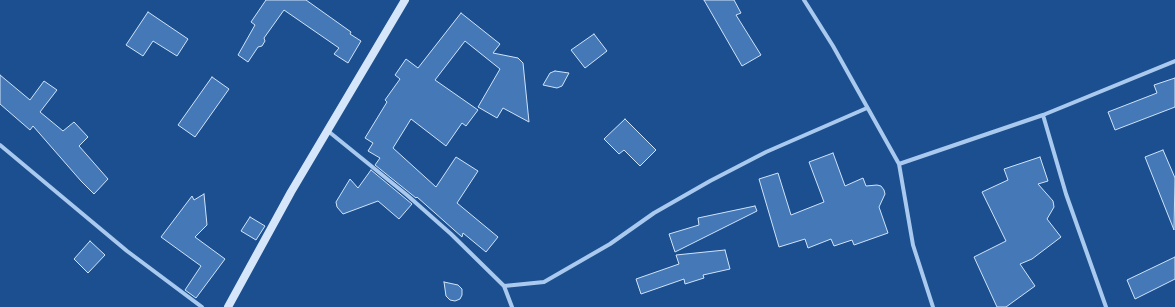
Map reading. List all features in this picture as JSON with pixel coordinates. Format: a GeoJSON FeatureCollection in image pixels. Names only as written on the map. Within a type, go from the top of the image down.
{"type":"FeatureCollection","features":[{"type":"Feature","properties":{"kind":"street"},"geometry":{"type":"LineString","coordinates":[[228,307],[291,192],[405,0]]}},
{"type":"Feature","properties":{"kind":"street"},"geometry":{"type":"LineString","coordinates":[[804,0],[833,46],[899,164],[913,245],[933,307]]}},
{"type":"Feature","properties":{"kind":"street"},"geometry":{"type":"LineString","coordinates":[[899,164],[1043,115],[1175,61]]}},
{"type":"Feature","properties":{"kind":"street"},"geometry":{"type":"LineString","coordinates":[[504,286],[544,282],[610,244],[654,213],[710,181],[766,152],[867,108]]}},
{"type":"Feature","properties":{"kind":"street"},"geometry":{"type":"LineString","coordinates":[[1043,115],[1066,194],[1106,307]]}},
{"type":"Feature","properties":{"kind":"street"},"geometry":{"type":"LineString","coordinates":[[328,130],[407,195],[451,234],[504,286],[512,307]]}},
{"type":"Feature","properties":{"kind":"street"},"geometry":{"type":"LineString","coordinates":[[0,145],[127,251],[202,307]]}},
{"type":"Feature","properties":{"kind":"building"},"geometry":{"type":"Polygon","coordinates":[[[266,0],[306,0],[351,32],[350,34],[361,41],[348,63],[334,54],[339,48],[284,10],[264,38],[265,41],[262,46],[258,47],[248,62],[238,55],[255,25],[251,22],[266,0]]]}},
{"type":"Feature","properties":{"kind":"building"},"geometry":{"type":"Polygon","coordinates":[[[704,0],[734,0],[741,13],[736,15],[761,55],[742,66],[704,0]]]}},
{"type":"Feature","properties":{"kind":"building"},"geometry":{"type":"Polygon","coordinates":[[[148,12],[188,39],[177,56],[153,41],[143,56],[126,45],[148,12]]]}},
{"type":"Feature","properties":{"kind":"building"},"geometry":{"type":"Polygon","coordinates":[[[461,13],[500,44],[493,53],[518,58],[523,63],[529,122],[503,108],[497,118],[478,107],[500,69],[465,41],[435,80],[478,110],[466,126],[462,123],[446,146],[411,119],[393,148],[436,187],[456,157],[478,171],[457,203],[498,237],[486,252],[463,233],[462,237],[417,197],[416,198],[375,165],[380,158],[368,151],[373,143],[365,138],[387,102],[385,100],[400,79],[395,75],[406,59],[418,68],[461,13]]]}},
{"type":"Feature","properties":{"kind":"building"},"geometry":{"type":"Polygon","coordinates":[[[594,34],[607,51],[585,68],[571,50],[594,34]]]}},
{"type":"Feature","properties":{"kind":"building"},"geometry":{"type":"Polygon","coordinates":[[[555,71],[569,73],[562,86],[557,88],[543,85],[550,73],[555,71]]]}},
{"type":"Feature","properties":{"kind":"building"},"geometry":{"type":"Polygon","coordinates":[[[0,75],[30,100],[44,81],[57,90],[40,112],[63,131],[74,122],[88,137],[79,146],[108,179],[94,194],[33,126],[30,130],[0,104],[0,75]]]}},
{"type":"Feature","properties":{"kind":"building"},"geometry":{"type":"Polygon","coordinates":[[[212,77],[229,89],[195,137],[178,125],[212,77]]]}},
{"type":"Feature","properties":{"kind":"building"},"geometry":{"type":"Polygon","coordinates":[[[1175,78],[1175,107],[1115,130],[1108,112],[1157,93],[1154,85],[1175,78]]]}},
{"type":"Feature","properties":{"kind":"building"},"geometry":{"type":"Polygon","coordinates":[[[625,119],[656,150],[640,166],[624,150],[619,154],[604,139],[625,119]]]}},
{"type":"Feature","properties":{"kind":"building"},"geometry":{"type":"Polygon","coordinates":[[[1163,150],[1175,178],[1174,230],[1145,157],[1163,150]]]}},
{"type":"Feature","properties":{"kind":"building"},"geometry":{"type":"Polygon","coordinates":[[[833,153],[845,186],[863,178],[866,186],[877,185],[881,186],[884,190],[885,194],[879,207],[888,233],[854,245],[852,240],[834,246],[831,239],[808,248],[805,239],[779,247],[759,179],[778,173],[791,215],[824,202],[809,162],[833,153]]]}},
{"type":"Feature","properties":{"kind":"building"},"geometry":{"type":"Polygon","coordinates":[[[1040,157],[1048,181],[1038,184],[1053,201],[1054,207],[1047,219],[1061,237],[1032,259],[1020,264],[1035,286],[1006,307],[997,307],[974,257],[1006,241],[982,192],[1008,180],[1004,169],[1040,157]]]}},
{"type":"Feature","properties":{"kind":"building"},"geometry":{"type":"Polygon","coordinates":[[[371,170],[412,204],[399,219],[378,201],[343,214],[337,207],[336,202],[350,179],[358,188],[371,170]]]}},
{"type":"Feature","properties":{"kind":"building"},"geometry":{"type":"Polygon","coordinates":[[[204,194],[207,225],[195,237],[225,259],[196,298],[185,290],[201,266],[161,237],[192,196],[194,200],[204,194]]]}},
{"type":"Feature","properties":{"kind":"building"},"geometry":{"type":"Polygon","coordinates":[[[755,206],[757,211],[675,252],[669,234],[699,225],[698,218],[755,206]]]}},
{"type":"Feature","properties":{"kind":"building"},"geometry":{"type":"Polygon","coordinates":[[[250,217],[265,226],[256,240],[241,231],[250,217]]]}},
{"type":"Feature","properties":{"kind":"building"},"geometry":{"type":"Polygon","coordinates":[[[90,241],[105,255],[88,273],[74,259],[90,241]]]}},
{"type":"Feature","properties":{"kind":"building"},"geometry":{"type":"Polygon","coordinates":[[[725,250],[730,269],[703,275],[704,278],[685,284],[684,279],[641,294],[636,279],[679,264],[676,255],[725,250]]]}},
{"type":"Feature","properties":{"kind":"building"},"geometry":{"type":"Polygon","coordinates":[[[1175,257],[1175,279],[1135,299],[1127,280],[1175,257]]]}},
{"type":"Feature","properties":{"kind":"building"},"geometry":{"type":"Polygon","coordinates":[[[444,282],[458,285],[462,289],[460,299],[455,301],[450,300],[446,296],[444,282]]]}}]}
